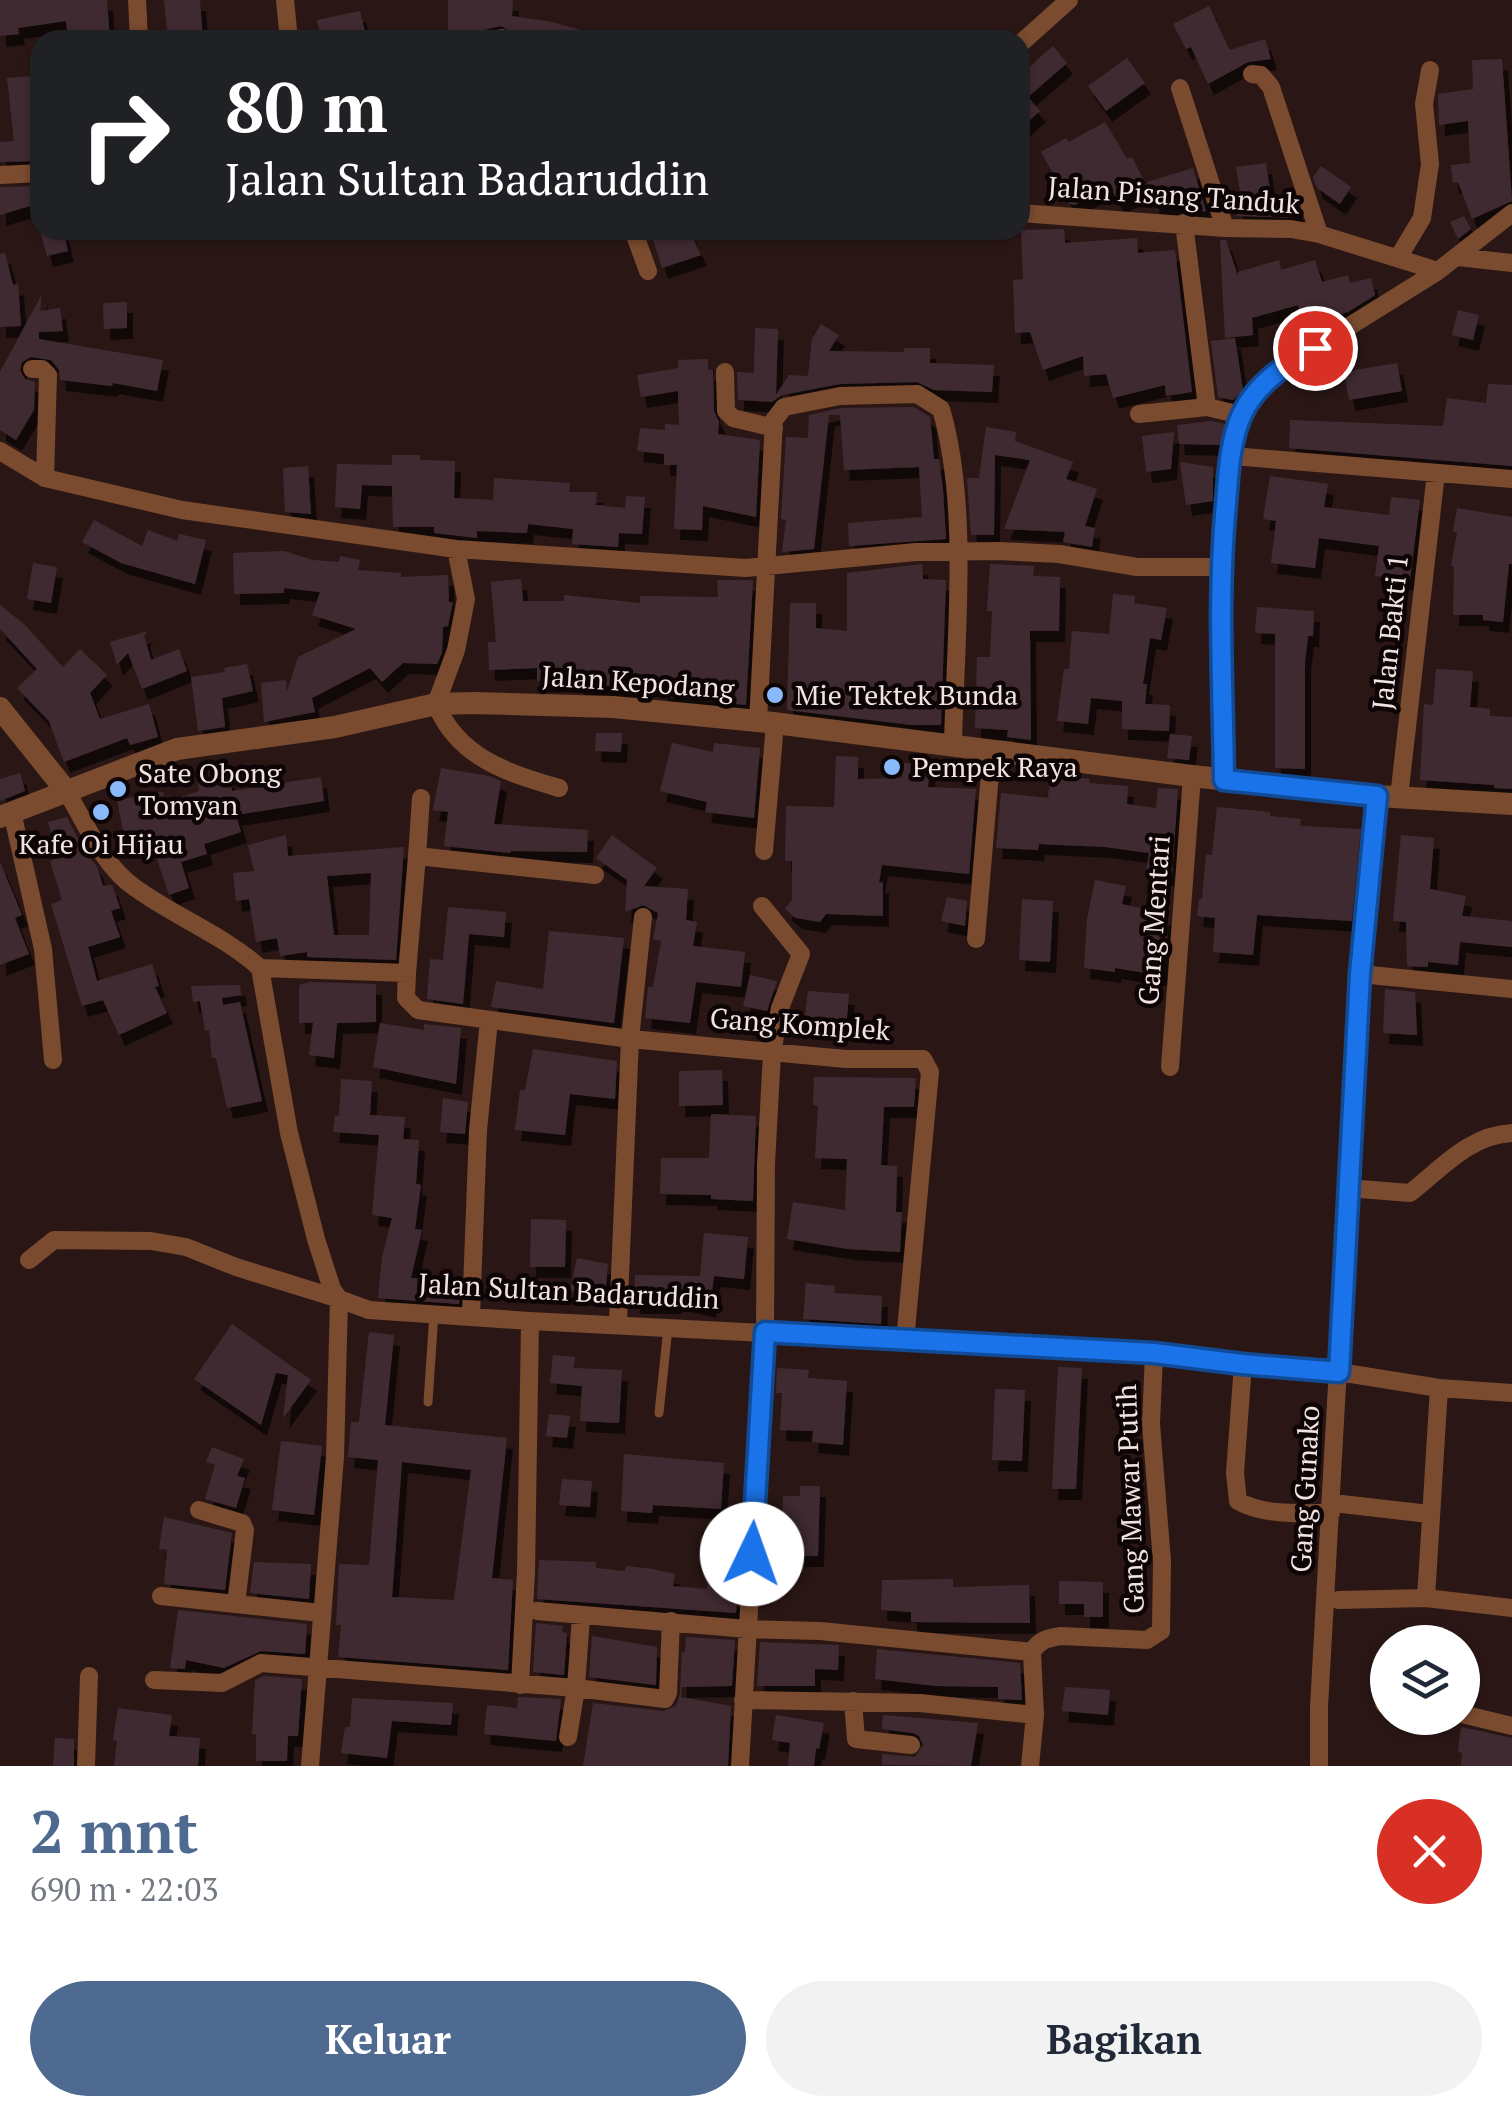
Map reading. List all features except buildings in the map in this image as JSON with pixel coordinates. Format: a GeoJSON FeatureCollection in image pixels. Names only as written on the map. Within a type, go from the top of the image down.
{"type":"FeatureCollection","features":[{"type":"Feature","properties":{"kind":"street"},"geometry":{"type":"LineString","coordinates":[[136,0],[138,30]]}},
{"type":"Feature","properties":{"kind":"street"},"geometry":{"type":"LineString","coordinates":[[285,0],[288,30]]}},
{"type":"Feature","properties":{"kind":"street"},"geometry":{"type":"LineString","coordinates":[[1030,35],[1070,0]]}},
{"type":"Feature","properties":{"kind":"street"},"geometry":{"type":"LineString","coordinates":[[1398,258],[1422,218],[1430,164],[1424,104],[1430,70]]}},
{"type":"Feature","properties":{"kind":"street"},"geometry":{"type":"LineString","coordinates":[[1252,74],[1263,76],[1271,88],[1319,234]]}},
{"type":"Feature","properties":{"kind":"street"},"geometry":{"type":"LineString","coordinates":[[1180,88],[1225,228]]}},
{"type":"Feature","properties":{"kind":"street"},"geometry":{"type":"LineString","coordinates":[[0,176],[30,174]]}},
{"type":"Feature","properties":{"kind":"street"},"geometry":{"type":"LineString","coordinates":[[1224,780],[1220,567],[1232,456],[1242,414],[1258,390],[1284,366],[1438,272],[1512,212]]}},
{"type":"Feature","properties":{"kind":"street","name":"Jalan Pisang Tanduk"},"geometry":{"type":"LineString","coordinates":[[1030,214],[1152,224],[1290,229],[1319,234],[1438,272]]}},
{"type":"Feature","properties":{"kind":"street"},"geometry":{"type":"LineString","coordinates":[[1184,223],[1206,407]]}},
{"type":"Feature","properties":{"kind":"street"},"geometry":{"type":"LineString","coordinates":[[637,240],[648,272]]}},
{"type":"Feature","properties":{"kind":"street"},"geometry":{"type":"LineString","coordinates":[[1458,257],[1512,263]]}},
{"type":"Feature","properties":{"kind":"street"},"geometry":{"type":"LineString","coordinates":[[32,369],[48,375],[46,478]]}},
{"type":"Feature","properties":{"kind":"street"},"geometry":{"type":"LineString","coordinates":[[726,372],[726,411],[732,418],[774,428]]}},
{"type":"Feature","properties":{"kind":"street"},"geometry":{"type":"LineString","coordinates":[[764,851],[774,428],[777,412],[784,407],[840,396],[918,394],[941,409],[952,444],[957,552],[954,745]]}},
{"type":"Feature","properties":{"kind":"street"},"geometry":{"type":"LineString","coordinates":[[1138,414],[1206,407],[1242,414]]}},
{"type":"Feature","properties":{"kind":"street"},"geometry":{"type":"LineString","coordinates":[[0,450],[46,478],[182,510],[456,549],[746,568],[957,552],[1059,554],[1137,567],[1220,567]]}},
{"type":"Feature","properties":{"kind":"street"},"geometry":{"type":"LineString","coordinates":[[1232,456],[1512,479]]}},
{"type":"Feature","properties":{"kind":"street","name":"Jalan Bakti 1"},"geometry":{"type":"LineString","coordinates":[[1388,796],[1436,473]]}},
{"type":"Feature","properties":{"kind":"street"},"geometry":{"type":"LineString","coordinates":[[456,549],[466,600],[456,650],[436,704],[458,740],[477,757],[515,775],[559,788]]}},
{"type":"Feature","properties":{"kind":"street","name":"Jalan Kepodang"},"geometry":{"type":"LineString","coordinates":[[6,815],[177,749],[335,727],[436,704],[612,707],[1224,780],[1512,804]]}},
{"type":"Feature","properties":{"kind":"street"},"geometry":{"type":"LineString","coordinates":[[0,708],[67,792],[106,858],[132,886],[221,938],[260,968],[406,973],[421,798]]}},
{"type":"Feature","properties":{"kind":"street"},"geometry":{"type":"LineString","coordinates":[[976,940],[992,750]]}},
{"type":"Feature","properties":{"kind":"street","name":"Gang Mentari"},"geometry":{"type":"LineString","coordinates":[[1170,1068],[1192,776]]}},
{"type":"Feature","properties":{"kind":"street","name":"Gang Gunako"},"geometry":{"type":"LineString","coordinates":[[1319,1766],[1337,1508],[1339,1372],[1360,974],[1388,796]]}},
{"type":"Feature","properties":{"kind":"street"},"geometry":{"type":"LineString","coordinates":[[6,815],[43,949],[54,1060]]}},
{"type":"Feature","properties":{"kind":"street"},"geometry":{"type":"LineString","coordinates":[[418,856],[595,875]]}},
{"type":"Feature","properties":{"kind":"street"},"geometry":{"type":"LineString","coordinates":[[740,1766],[765,1332],[766,1164],[772,1054],[780,1008],[801,954],[762,906]]}},
{"type":"Feature","properties":{"kind":"street"},"geometry":{"type":"LineString","coordinates":[[618,1323],[630,1039],[643,917]]}},
{"type":"Feature","properties":{"kind":"street"},"geometry":{"type":"LineString","coordinates":[[260,968],[289,1133],[316,1239],[339,1299],[336,1457],[310,1766]]}},
{"type":"Feature","properties":{"kind":"street","name":"Gang Komplek"},"geometry":{"type":"LineString","coordinates":[[406,973],[406,998],[414,1009],[772,1054],[922,1059],[929,1068],[905,1341]]}},
{"type":"Feature","properties":{"kind":"street"},"geometry":{"type":"LineString","coordinates":[[1360,974],[1512,989]]}},
{"type":"Feature","properties":{"kind":"street"},"geometry":{"type":"LineString","coordinates":[[471,1315],[478,1130],[490,1020]]}},
{"type":"Feature","properties":{"kind":"street"},"geometry":{"type":"LineString","coordinates":[[1348,1188],[1410,1194],[1449,1158],[1480,1141],[1512,1133]]}},
{"type":"Feature","properties":{"kind":"street","name":"Jalan Sultan Badaruddin"},"geometry":{"type":"LineString","coordinates":[[29,1260],[54,1240],[151,1242],[186,1248],[369,1310],[1154,1353],[1339,1372],[1439,1388],[1512,1392]]}},
{"type":"Feature","properties":{"kind":"street"},"geometry":{"type":"LineString","coordinates":[[520,1685],[530,1321]]}},
{"type":"Feature","properties":{"kind":"street","name":"Gang Mawar Putih"},"geometry":{"type":"LineString","coordinates":[[1032,1652],[1048,1638],[1147,1640],[1161,1631],[1162,1561],[1151,1424],[1154,1353]]}},
{"type":"Feature","properties":{"kind":"street"},"geometry":{"type":"LineString","coordinates":[[1242,1364],[1235,1473],[1238,1501],[1266,1510],[1337,1508],[1430,1514]]}},
{"type":"Feature","properties":{"kind":"street"},"geometry":{"type":"LineString","coordinates":[[1426,1598],[1439,1388]]}},
{"type":"Feature","properties":{"kind":"street"},"geometry":{"type":"LineString","coordinates":[[199,1510],[236,1519],[245,1530],[236,1604]]}},
{"type":"Feature","properties":{"kind":"street"},"geometry":{"type":"LineString","coordinates":[[161,1596],[321,1613]]}},
{"type":"Feature","properties":{"kind":"street"},"geometry":{"type":"LineString","coordinates":[[1338,1600],[1426,1598],[1512,1608]]}},
{"type":"Feature","properties":{"kind":"street"},"geometry":{"type":"LineString","coordinates":[[537,1611],[747,1629],[835,1632],[1032,1652],[1035,1715],[1030,1766]]}},
{"type":"Feature","properties":{"kind":"street"},"geometry":{"type":"LineString","coordinates":[[568,1737],[581,1616]]}},
{"type":"Feature","properties":{"kind":"street"},"geometry":{"type":"LineString","coordinates":[[154,1680],[222,1683],[261,1663],[576,1688],[665,1699],[671,1621]]}},
{"type":"Feature","properties":{"kind":"street"},"geometry":{"type":"LineString","coordinates":[[86,1766],[89,1676]]}},
{"type":"Feature","properties":{"kind":"street"},"geometry":{"type":"LineString","coordinates":[[743,1700],[977,1706],[1035,1715]]}},
{"type":"Feature","properties":{"kind":"street"},"geometry":{"type":"LineString","coordinates":[[853,1701],[856,1739],[911,1745]]}},
{"type":"Feature","properties":{"kind":"street"},"geometry":{"type":"LineString","coordinates":[[1480,1718],[1512,1726]]}},
{"type":"Feature","properties":{"kind":"lane"},"geometry":{"type":"LineString","coordinates":[[428,1402],[434,1313]]}},
{"type":"Feature","properties":{"kind":"lane"},"geometry":{"type":"LineString","coordinates":[[659,1414],[668,1328]]}},
{"type":"Feature","properties":{"kind":"place","name":"Mie Tektek Bunda"},"geometry":{"type":"Point","coordinates":[775,695]}},
{"type":"Feature","properties":{"kind":"place","name":"Pempek Raya"},"geometry":{"type":"Point","coordinates":[892,767]}},
{"type":"Feature","properties":{"kind":"place","name":"Sate Obong Tomyan"},"geometry":{"type":"Point","coordinates":[118,789]}},
{"type":"Feature","properties":{"kind":"place","name":"Kafe Oi Hijau"},"geometry":{"type":"Point","coordinates":[101,812]}},
{"type":"Feature","properties":{"kind":"route"},"geometry":{"type":"LineString","coordinates":[[752,1554],[765,1332],[1154,1353],[1339,1372],[1360,974],[1377,796],[1224,780],[1220,567],[1229,468],[1242,414],[1258,390],[1284,366],[1315,348]]}}]}
